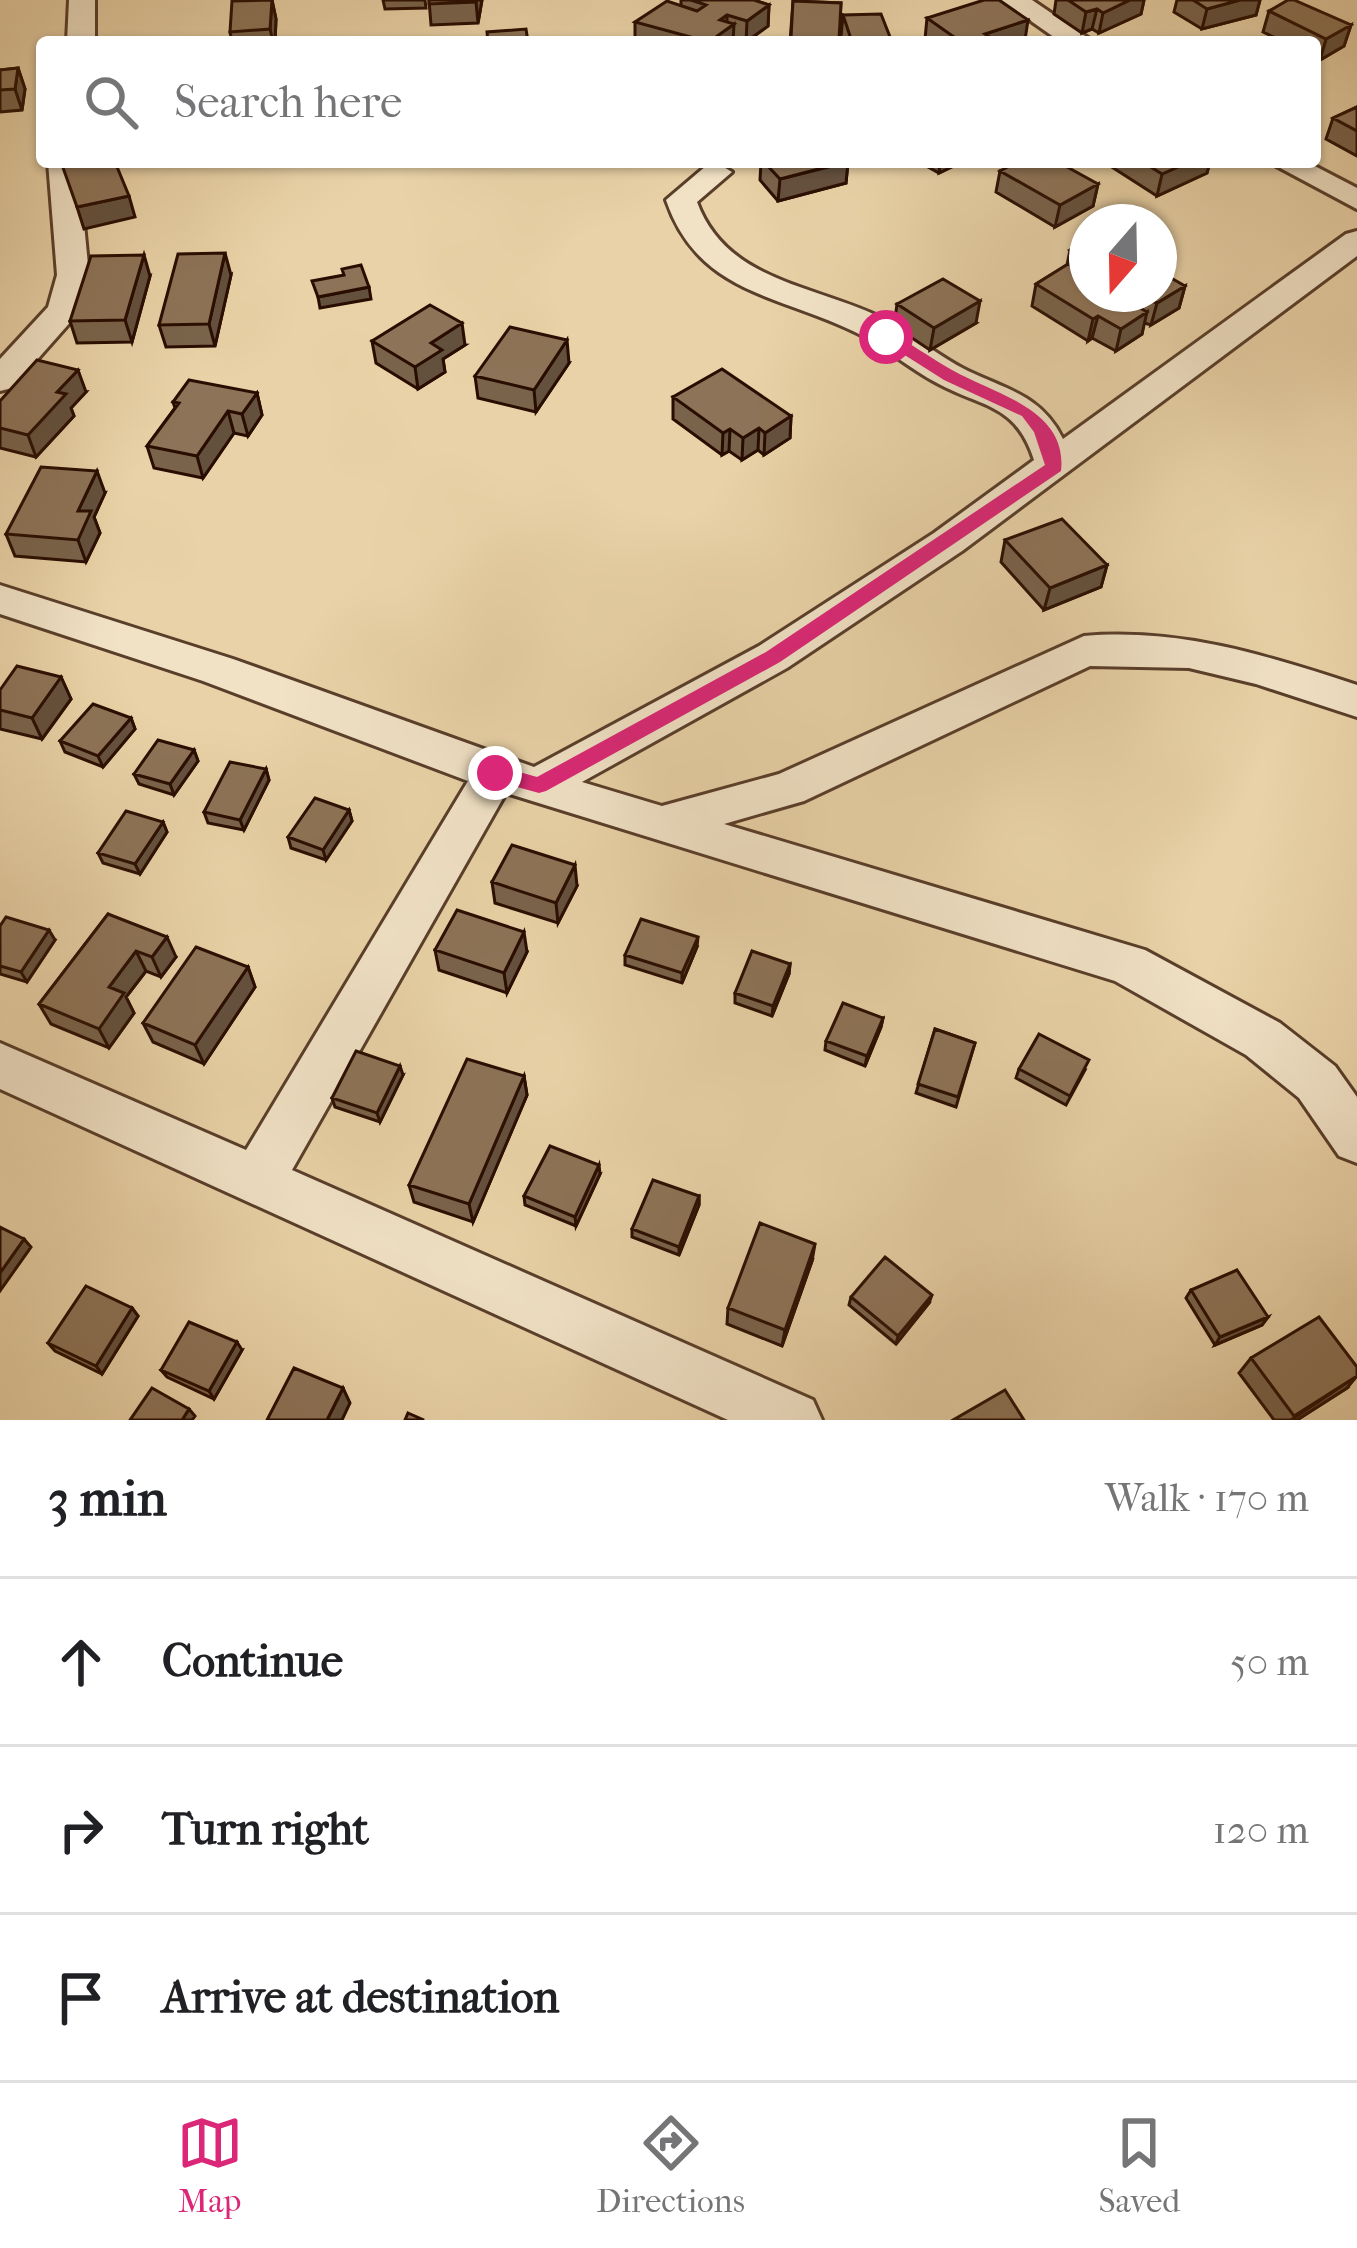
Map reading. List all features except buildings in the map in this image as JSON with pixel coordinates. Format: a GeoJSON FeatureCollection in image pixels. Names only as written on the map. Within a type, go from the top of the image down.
{"type":"FeatureCollection","features":[{"type":"Feature","properties":{"kind":"street"},"geometry":{"type":"LineString","coordinates":[[81,36],[82,0]]}},
{"type":"Feature","properties":{"kind":"street"},"geometry":{"type":"LineString","coordinates":[[1014,0],[1071,36]]}},
{"type":"Feature","properties":{"kind":"street"},"geometry":{"type":"LineString","coordinates":[[0,380],[64,310],[73,275],[64,168]]}},
{"type":"Feature","properties":{"kind":"street"},"geometry":{"type":"LineString","coordinates":[[1296,168],[1357,200]]}},
{"type":"Feature","properties":{"kind":"street"},"geometry":{"type":"LineString","coordinates":[[717,172],[681,200],[686,222],[724,261],[788,298],[858,320],[950,376],[1028,412],[1121,418]]}},
{"type":"Feature","properties":{"kind":"street"},"geometry":{"type":"LineString","coordinates":[[258,1179],[517,779],[773,657],[1054,467],[1357,241]]}},
{"type":"Feature","properties":{"kind":"street"},"geometry":{"type":"LineString","coordinates":[[1028,412],[1042,430],[1054,467]]}},
{"type":"Feature","properties":{"kind":"street"},"geometry":{"type":"LineString","coordinates":[[0,599],[218,670],[517,779],[1128,964],[1263,1039],[1317,1082],[1357,1139]]}},
{"type":"Feature","properties":{"kind":"street"},"geometry":{"type":"LineString","coordinates":[[666,823],[789,789],[1084,651],[1120,646],[1203,652],[1357,701]]}},
{"type":"Feature","properties":{"kind":"street"},"geometry":{"type":"LineString","coordinates":[[0,1065],[793,1420]]}},
{"type":"Feature","properties":{"kind":"route"},"geometry":{"type":"LineString","coordinates":[[495,773],[539,785],[773,657],[1054,467],[1042,430],[1028,412],[950,376],[886,337]]}}]}
